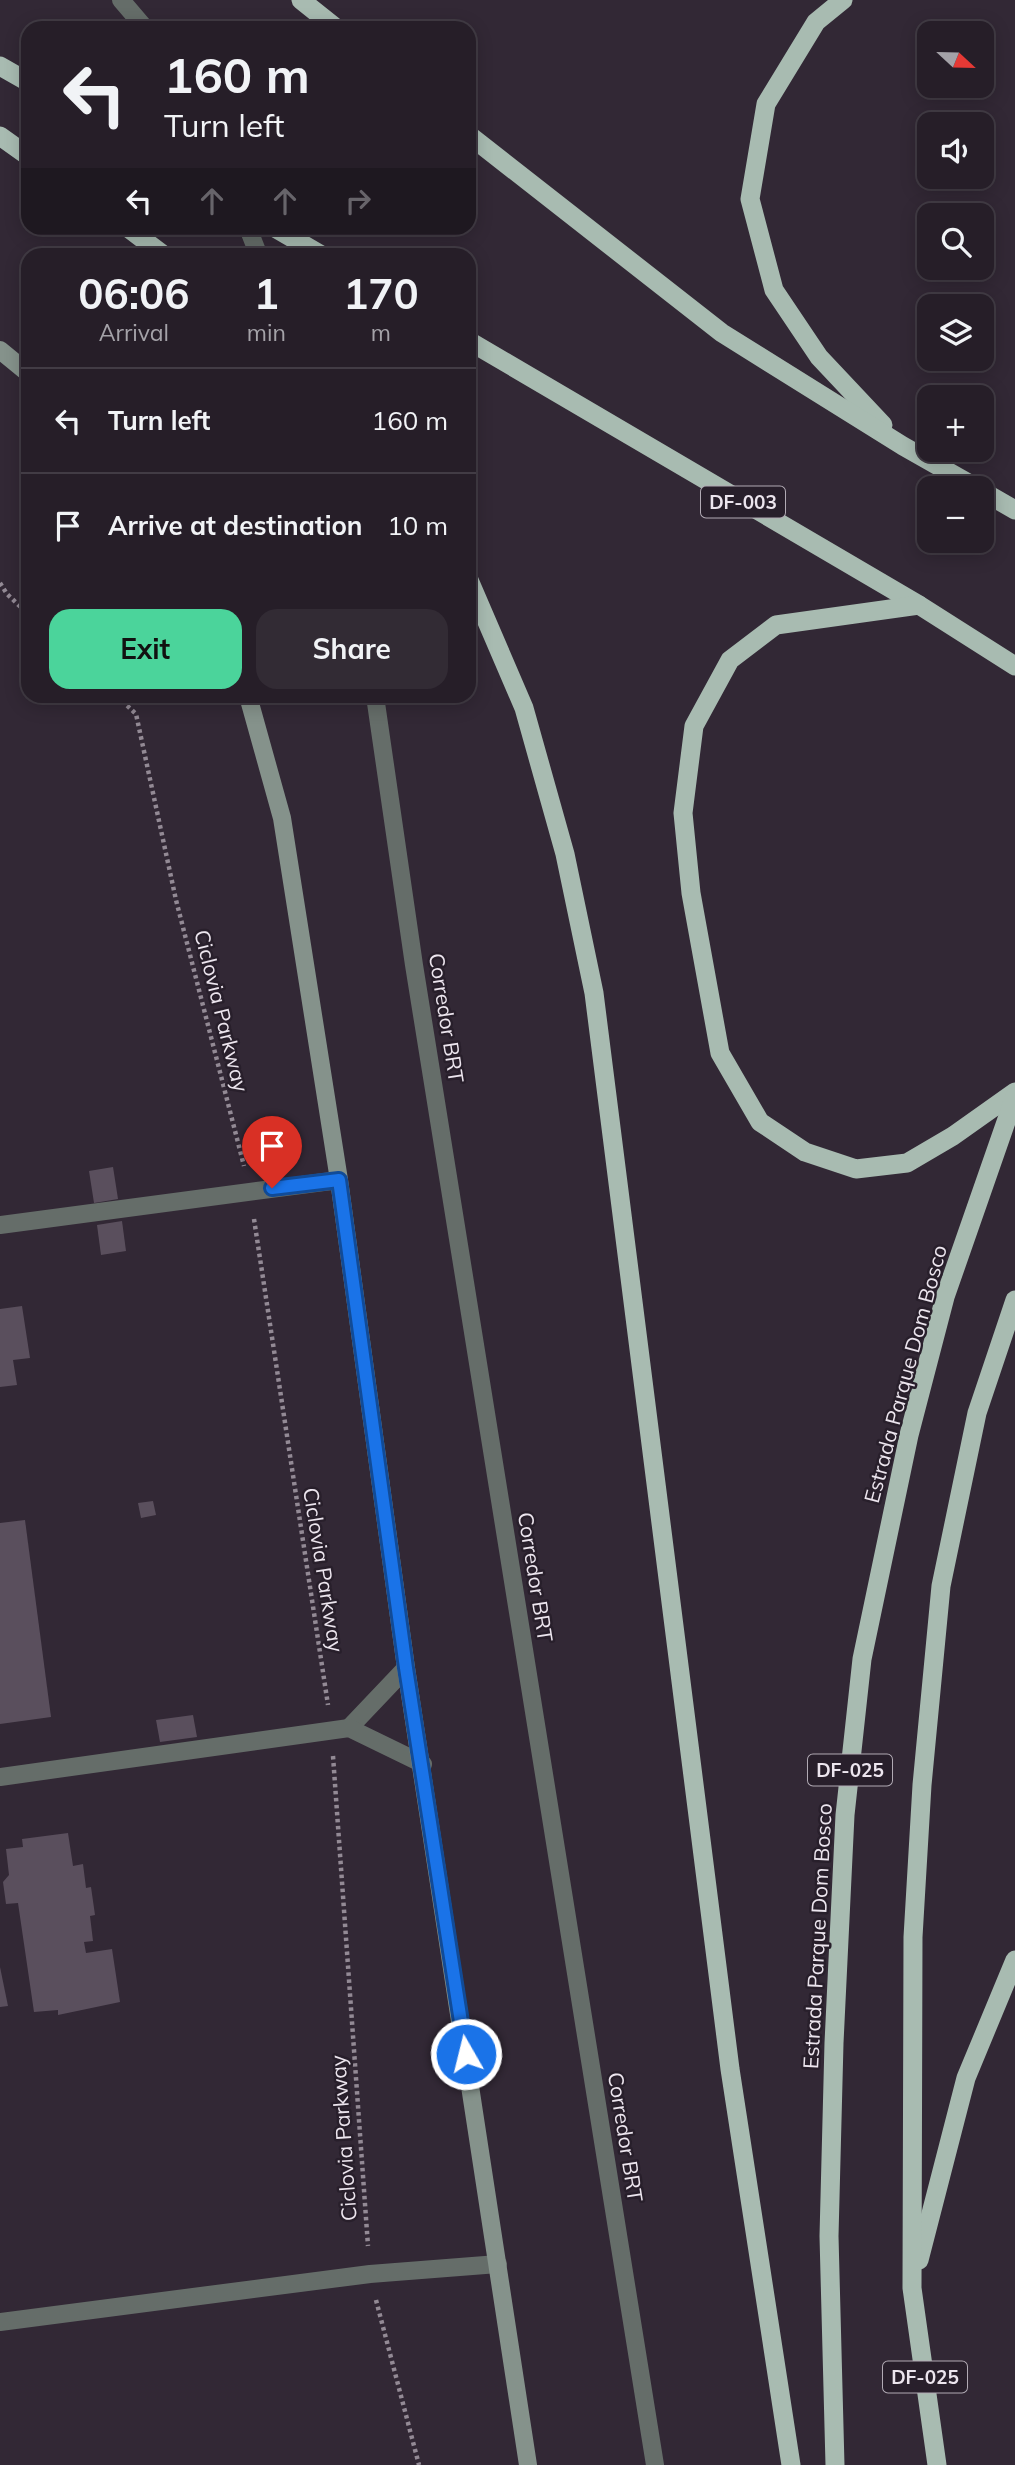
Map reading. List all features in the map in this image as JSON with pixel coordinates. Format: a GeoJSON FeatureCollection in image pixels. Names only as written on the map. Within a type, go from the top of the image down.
{"type":"FeatureCollection","features":[{"type":"Feature","properties":{"kind":"highway"},"geometry":{"type":"LineString","coordinates":[[301,0],[327,21]]}},
{"type":"Feature","properties":{"kind":"highway"},"geometry":{"type":"LineString","coordinates":[[843,0],[816,22],[766,104],[750,199],[774,290],[819,357],[903,446]]}},
{"type":"Feature","properties":{"kind":"highway"},"geometry":{"type":"LineString","coordinates":[[0,66],[21,78]]}},
{"type":"Feature","properties":{"kind":"highway"},"geometry":{"type":"LineString","coordinates":[[0,136],[21,151]]}},
{"type":"Feature","properties":{"kind":"highway"},"geometry":{"type":"LineString","coordinates":[[476,140],[722,333],[956,476]]}},
{"type":"Feature","properties":{"kind":"highway"},"geometry":{"type":"LineString","coordinates":[[137,235],[154,248]]}},
{"type":"Feature","properties":{"kind":"highway"},"geometry":{"type":"LineString","coordinates":[[287,235],[309,248]]}},
{"type":"Feature","properties":{"kind":"highway","name":"DF-003"},"geometry":{"type":"LineString","coordinates":[[476,345],[919,605],[1015,666]]}},
{"type":"Feature","properties":{"kind":"highway"},"geometry":{"type":"LineString","coordinates":[[994,498],[1015,510]]}},
{"type":"Feature","properties":{"kind":"highway"},"geometry":{"type":"LineString","coordinates":[[476,596],[524,708],[565,854],[594,993],[730,2069],[791,2465]]}},
{"type":"Feature","properties":{"kind":"highway"},"geometry":{"type":"LineString","coordinates":[[919,605],[776,625],[730,660],[694,726],[684,813],[691,893],[720,1053],[760,1122],[805,1152],[856,1169],[907,1163],[1015,1094]]}},
{"type":"Feature","properties":{"kind":"highway","name":"Estrada Parque Dom Bosco"},"geometry":{"type":"LineString","coordinates":[[835,2465],[829,2235],[834,2043],[845,1815],[862,1659],[909,1434],[945,1297],[1015,1094]]}},
{"type":"Feature","properties":{"kind":"highway","name":"DF-025"},"geometry":{"type":"LineString","coordinates":[[937,2465],[912,2288],[912,1937],[922,1785],[941,1586],[977,1413],[1015,1300]]}},
{"type":"Feature","properties":{"kind":"highway"},"geometry":{"type":"LineString","coordinates":[[912,2288],[966,2078],[1015,1960]]}},
{"type":"Feature","properties":{"kind":"main road"},"geometry":{"type":"LineString","coordinates":[[0,349],[21,367]]}},
{"type":"Feature","properties":{"kind":"main road"},"geometry":{"type":"LineString","coordinates":[[250,703],[282,818],[339,1180],[406,1668],[423,1764],[528,2465]]}},
{"type":"Feature","properties":{"kind":"street"},"geometry":{"type":"LineString","coordinates":[[121,0],[139,21]]}},
{"type":"Feature","properties":{"kind":"street","name":"Corredor BRT"},"geometry":{"type":"LineString","coordinates":[[376,703],[414,965],[655,2465]]}},
{"type":"Feature","properties":{"kind":"street"},"geometry":{"type":"LineString","coordinates":[[0,1225],[339,1180]]}},
{"type":"Feature","properties":{"kind":"street"},"geometry":{"type":"LineString","coordinates":[[340,1730],[406,1668]]}},
{"type":"Feature","properties":{"kind":"street"},"geometry":{"type":"LineString","coordinates":[[0,1777],[340,1730],[423,1764]]}},
{"type":"Feature","properties":{"kind":"street"},"geometry":{"type":"LineString","coordinates":[[0,2322],[370,2274],[498,2264]]}},
{"type":"Feature","properties":{"kind":"path"},"geometry":{"type":"LineString","coordinates":[[0,583],[21,607]]}},
{"type":"Feature","properties":{"kind":"path","name":"Ciclovia Parkway"},"geometry":{"type":"LineString","coordinates":[[124,703],[136,714],[176,900],[250,1191],[340,1730],[370,2274],[419,2465]]}},
{"type":"Feature","properties":{"kind":"building"},"geometry":{"type":"Polygon","coordinates":[[[113,1167],[118,1199],[94,1203],[89,1171],[113,1167]]]}},
{"type":"Feature","properties":{"kind":"building"},"geometry":{"type":"Polygon","coordinates":[[[122,1221],[126,1251],[101,1255],[97,1225],[122,1221]]]}},
{"type":"Feature","properties":{"kind":"building"},"geometry":{"type":"Polygon","coordinates":[[[22,1306],[30,1358],[13,1360],[17,1385],[0,1387],[0,1309],[22,1306]]]}},
{"type":"Feature","properties":{"kind":"building"},"geometry":{"type":"Polygon","coordinates":[[[153,1501],[156,1515],[141,1518],[138,1503],[153,1501]]]}},
{"type":"Feature","properties":{"kind":"building"},"geometry":{"type":"Polygon","coordinates":[[[25,1520],[51,1717],[0,1724],[0,1523],[25,1520]]]}},
{"type":"Feature","properties":{"kind":"building"},"geometry":{"type":"Polygon","coordinates":[[[193,1715],[197,1737],[160,1742],[156,1720],[193,1715]]]}},
{"type":"Feature","properties":{"kind":"building"},"geometry":{"type":"Polygon","coordinates":[[[68,1833],[73,1866],[83,1864],[86,1888],[91,1887],[95,1915],[90,1916],[93,1941],[84,1942],[86,1953],[112,1949],[120,2002],[58,2015],[58,2010],[34,2012],[18,1903],[6,1904],[3,1882],[9,1875],[6,1849],[23,1847],[22,1839],[68,1833]]]}},
{"type":"Feature","properties":{"kind":"building"},"geometry":{"type":"Polygon","coordinates":[[[0,1967],[8,2006],[0,2007],[0,1967]]]}},
{"type":"Feature","properties":{"kind":"route"},"geometry":{"type":"LineString","coordinates":[[272,1188],[339,1180],[406,1668],[466,2054]]}}]}
